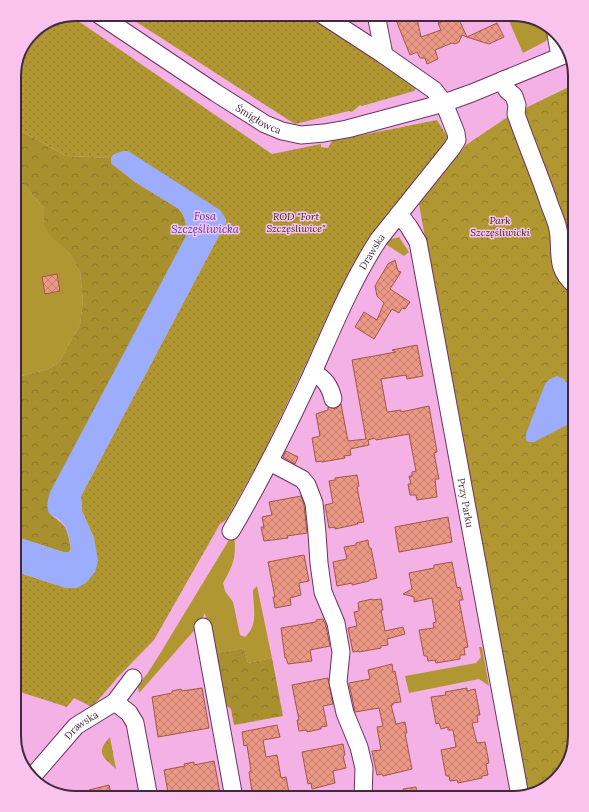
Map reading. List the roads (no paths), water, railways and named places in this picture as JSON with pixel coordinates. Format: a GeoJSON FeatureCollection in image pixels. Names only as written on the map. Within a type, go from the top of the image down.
{"type":"FeatureCollection","features":[{"type":"Feature","properties":{"kind":"street","name":"Śmigłowca"},"geometry":{"type":"LineString","coordinates":[[108,21],[216,93],[265,124],[282,131],[300,135],[324,133],[347,129],[444,103]]}},
{"type":"Feature","properties":{"kind":"street"},"geometry":{"type":"LineString","coordinates":[[332,21],[434,90],[444,103],[509,100],[564,55]]}},
{"type":"Feature","properties":{"kind":"street"},"geometry":{"type":"LineString","coordinates":[[377,21],[384,55]]}},
{"type":"Feature","properties":{"kind":"street"},"geometry":{"type":"LineString","coordinates":[[509,100],[542,183],[558,229],[560,261],[563,271],[568,278]]}},
{"type":"Feature","properties":{"kind":"street","name":"Drawska"},"geometry":{"type":"LineString","coordinates":[[231,531],[274,464],[335,323],[369,254],[379,239],[457,140],[456,133],[444,103]]}},
{"type":"Feature","properties":{"kind":"street","name":"Przy Parku"},"geometry":{"type":"LineString","coordinates":[[399,214],[418,242],[519,791]]}},
{"type":"Feature","properties":{"kind":"street"},"geometry":{"type":"LineString","coordinates":[[313,372],[322,377],[328,385],[333,399]]}},
{"type":"Feature","properties":{"kind":"street"},"geometry":{"type":"LineString","coordinates":[[274,464],[302,479],[307,485],[314,503],[323,592],[336,623],[341,652],[338,682],[345,713],[359,748],[364,768],[363,791]]}},
{"type":"Feature","properties":{"kind":"street"},"geometry":{"type":"LineString","coordinates":[[204,627],[233,791]]}},
{"type":"Feature","properties":{"kind":"street","name":"Drawska"},"geometry":{"type":"LineString","coordinates":[[36,773],[76,726],[115,702],[133,678]]}},
{"type":"Feature","properties":{"kind":"street"},"geometry":{"type":"LineString","coordinates":[[115,702],[129,713],[135,723],[148,791]]}},
{"type":"Feature","properties":{"kind":"water","name":"Fosa Szczęśliwicka"},"geometry":{"type":"Polygon","coordinates":[[[128,151],[220,210],[226,219],[225,224],[81,496],[82,511],[94,538],[98,561],[95,572],[86,583],[77,588],[66,588],[21,573],[21,538],[63,552],[69,552],[71,550],[66,528],[58,519],[51,515],[47,508],[50,492],[186,236],[186,222],[179,209],[135,182],[111,163],[111,158],[114,154],[128,151]]]}},
{"type":"Feature","properties":{"kind":"water"},"geometry":{"type":"Polygon","coordinates":[[[557,376],[564,379],[567,383],[568,424],[534,442],[529,442],[526,440],[526,434],[545,384],[550,379],[557,376]]]}},
{"type":"Feature","properties":{"kind":"park label","name":"ROD \"Fort Szczęśliwice\""},"geometry":{"type":"Point","coordinates":[296,222]}},
{"type":"Feature","properties":{"kind":"park label","name":"Park Szczęśliwicki"},"geometry":{"type":"Point","coordinates":[500,226]}}]}
